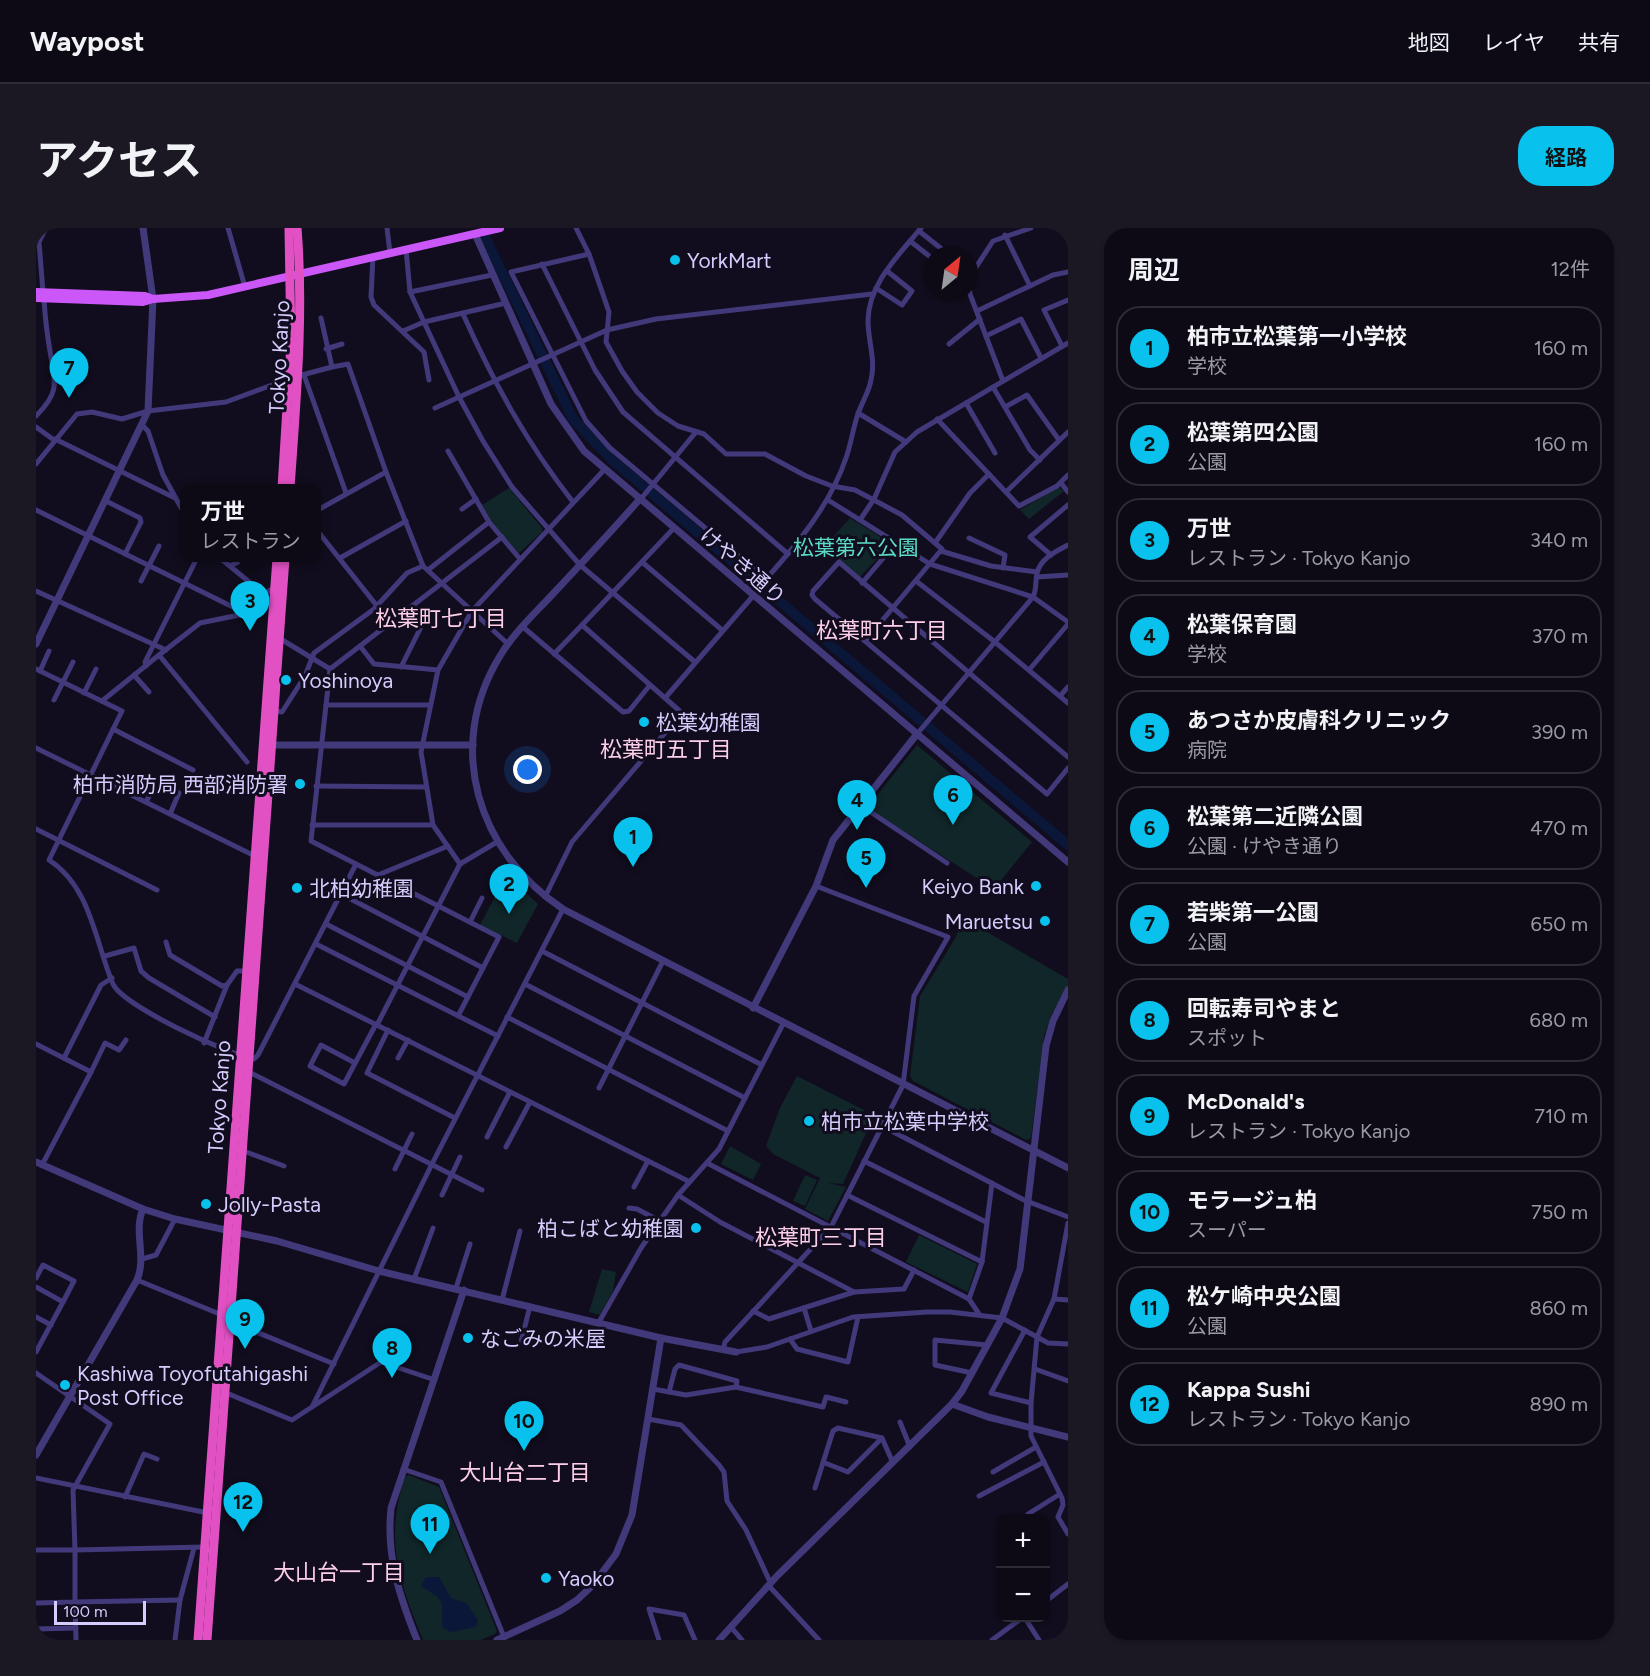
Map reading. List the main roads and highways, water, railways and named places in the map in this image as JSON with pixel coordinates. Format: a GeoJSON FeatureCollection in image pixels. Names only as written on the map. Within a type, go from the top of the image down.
{"type":"FeatureCollection","features":[{"type":"Feature","properties":{"kind":"highway","name":"Tokyo Kanjo"},"geometry":{"type":"LineString","coordinates":[[289,228],[296,274],[301,375],[290,484]]}},
{"type":"Feature","properties":{"kind":"highway","name":"Tokyo Kanjo"},"geometry":{"type":"LineString","coordinates":[[282,484],[297,228]]}},
{"type":"Feature","properties":{"kind":"highway","name":"Tokyo Kanjo"},"geometry":{"type":"LineString","coordinates":[[207,1640],[224,1392],[231,1231],[268,745],[277,562]]}},
{"type":"Feature","properties":{"kind":"highway","name":"Tokyo Kanjo"},"geometry":{"type":"LineString","coordinates":[[238,1150],[248,1071],[244,1057],[255,856],[268,745],[275,711],[285,562]]}},
{"type":"Feature","properties":{"kind":"highway","name":"Tokyo Kanjo"},"geometry":{"type":"LineString","coordinates":[[198,1640],[226,1318]]}},
{"type":"Feature","properties":{"kind":"main road"},"geometry":{"type":"LineString","coordinates":[[40,295],[145,296],[153,299],[196,296],[500,228]]}},
{"type":"Feature","properties":{"kind":"water"},"geometry":{"type":"Polygon","coordinates":[[[426,1577],[439,1577],[451,1598],[466,1603],[478,1620],[476,1627],[450,1632],[442,1627],[442,1604],[438,1597],[421,1586],[426,1577]]]}},
{"type":"Feature","properties":{"kind":"waterway"},"geometry":{"type":"LineString","coordinates":[[486,239],[573,419],[611,459],[1068,845]]}},
{"type":"Feature","properties":{"kind":"place","name":"YorkMart"},"geometry":{"type":"Point","coordinates":[675,260]}},
{"type":"Feature","properties":{"kind":"place","name":"若柴第一公園"},"geometry":{"type":"Point","coordinates":[69,398]}},
{"type":"Feature","properties":{"kind":"place","name":"万世"},"geometry":{"type":"Point","coordinates":[250,631]}},
{"type":"Feature","properties":{"kind":"place","name":"Yoshinoya"},"geometry":{"type":"Point","coordinates":[286,680]}},
{"type":"Feature","properties":{"kind":"place","name":"松葉幼稚園"},"geometry":{"type":"Point","coordinates":[644,722]}},
{"type":"Feature","properties":{"kind":"place","name":"柏市消防局 西部消防署"},"geometry":{"type":"Point","coordinates":[300,784]}},
{"type":"Feature","properties":{"kind":"place","name":"松葉第二近隣公園"},"geometry":{"type":"Point","coordinates":[953,825]}},
{"type":"Feature","properties":{"kind":"place","name":"松葉保育園"},"geometry":{"type":"Point","coordinates":[857,830]}},
{"type":"Feature","properties":{"kind":"place","name":"柏市立松葉第一小学校"},"geometry":{"type":"Point","coordinates":[633,867]}},
{"type":"Feature","properties":{"kind":"place","name":"Keiyo Bank"},"geometry":{"type":"Point","coordinates":[1036,886]}},
{"type":"Feature","properties":{"kind":"place","name":"北柏幼稚園"},"geometry":{"type":"Point","coordinates":[297,888]}},
{"type":"Feature","properties":{"kind":"place","name":"あつさか皮膚科クリニック"},"geometry":{"type":"Point","coordinates":[866,888]}},
{"type":"Feature","properties":{"kind":"place","name":"松葉第四公園"},"geometry":{"type":"Point","coordinates":[509,914]}},
{"type":"Feature","properties":{"kind":"place","name":"Maruetsu"},"geometry":{"type":"Point","coordinates":[1045,921]}},
{"type":"Feature","properties":{"kind":"place","name":"柏市立松葉中学校"},"geometry":{"type":"Point","coordinates":[809,1121]}},
{"type":"Feature","properties":{"kind":"place","name":"Jolly-Pasta"},"geometry":{"type":"Point","coordinates":[206,1204]}},
{"type":"Feature","properties":{"kind":"place","name":"柏こばと幼稚園"},"geometry":{"type":"Point","coordinates":[696,1228]}},
{"type":"Feature","properties":{"kind":"place","name":"なごみの米屋"},"geometry":{"type":"Point","coordinates":[468,1338]}},
{"type":"Feature","properties":{"kind":"place","name":"McDonald's"},"geometry":{"type":"Point","coordinates":[245,1349]}},
{"type":"Feature","properties":{"kind":"place","name":"回転寿司やまと"},"geometry":{"type":"Point","coordinates":[392,1378]}},
{"type":"Feature","properties":{"kind":"place","name":"Kashiwa Toyofutahigashi Post Office"},"geometry":{"type":"Point","coordinates":[65,1385]}},
{"type":"Feature","properties":{"kind":"place","name":"モラージュ柏"},"geometry":{"type":"Point","coordinates":[524,1451]}},
{"type":"Feature","properties":{"kind":"place","name":"Kappa Sushi"},"geometry":{"type":"Point","coordinates":[243,1532]}},
{"type":"Feature","properties":{"kind":"place","name":"松ケ崎中央公園"},"geometry":{"type":"Point","coordinates":[430,1554]}},
{"type":"Feature","properties":{"kind":"place","name":"Yaoko"},"geometry":{"type":"Point","coordinates":[546,1578]}},
{"type":"Feature","properties":{"kind":"district","name":"松葉町七丁目"},"geometry":{"type":"Point","coordinates":[441,618]}},
{"type":"Feature","properties":{"kind":"district","name":"松葉町六丁目"},"geometry":{"type":"Point","coordinates":[882,630]}},
{"type":"Feature","properties":{"kind":"district","name":"松葉町五丁目"},"geometry":{"type":"Point","coordinates":[666,749]}},
{"type":"Feature","properties":{"kind":"district","name":"松葉町三丁目"},"geometry":{"type":"Point","coordinates":[821,1237]}},
{"type":"Feature","properties":{"kind":"district","name":"大山台二丁目"},"geometry":{"type":"Point","coordinates":[525,1472]}},
{"type":"Feature","properties":{"kind":"district","name":"大山台一丁目"},"geometry":{"type":"Point","coordinates":[339,1572]}},
{"type":"Feature","properties":{"kind":"park label","name":"松葉第六公園"},"geometry":{"type":"Point","coordinates":[856,547]}}]}
